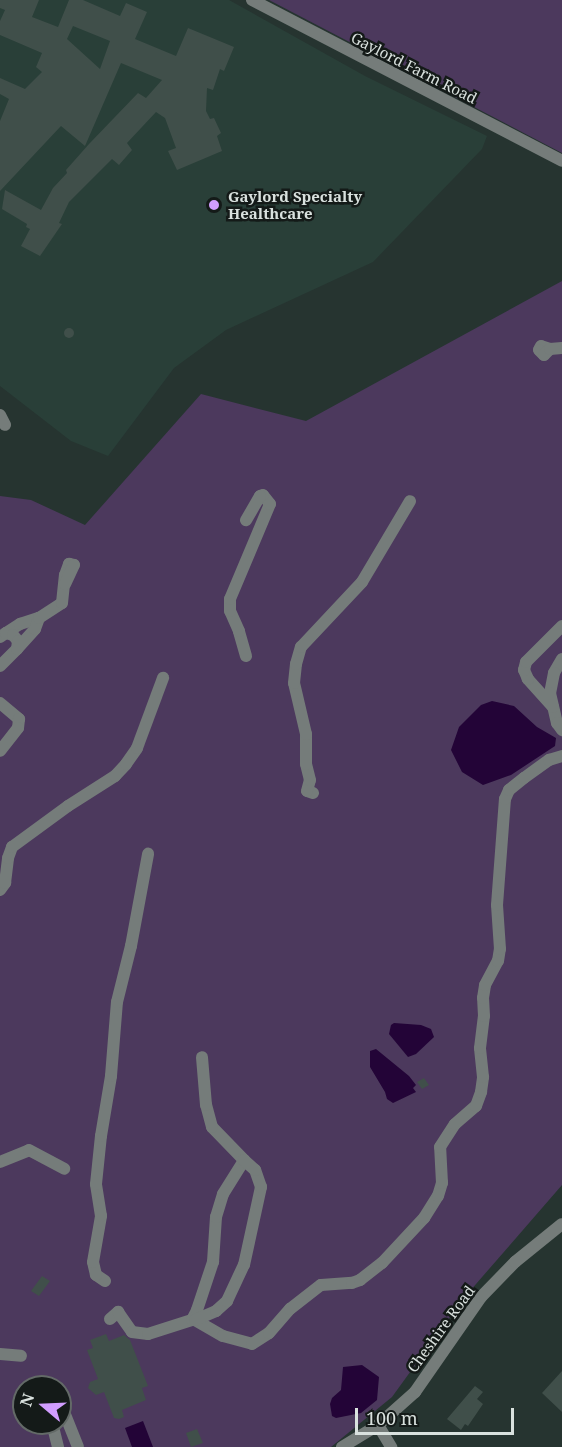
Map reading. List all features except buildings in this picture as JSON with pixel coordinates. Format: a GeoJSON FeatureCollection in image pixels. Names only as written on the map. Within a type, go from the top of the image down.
{"type":"FeatureCollection","features":[{"type":"Feature","properties":{"kind":"street","name":"Gaylord Farm Road"},"geometry":{"type":"LineString","coordinates":[[252,0],[562,161]]}},
{"type":"Feature","properties":{"kind":"street"},"geometry":{"type":"LineString","coordinates":[[246,520],[260,496],[264,495],[270,504],[230,599],[230,611],[246,656]]}},
{"type":"Feature","properties":{"kind":"street"},"geometry":{"type":"LineString","coordinates":[[314,793],[307,791],[310,780],[306,764],[306,734],[294,683],[296,664],[302,647],[362,582],[410,501]]}},
{"type":"Feature","properties":{"kind":"street"},"geometry":{"type":"LineString","coordinates":[[3,635],[20,624],[39,618],[62,603],[65,584]]}},
{"type":"Feature","properties":{"kind":"street"},"geometry":{"type":"LineString","coordinates":[[0,666],[35,629],[39,618]]}},
{"type":"Feature","properties":{"kind":"street"},"geometry":{"type":"LineString","coordinates":[[553,707],[528,679],[524,670],[526,662],[562,626]]}},
{"type":"Feature","properties":{"kind":"street"},"geometry":{"type":"LineString","coordinates":[[3,635],[13,635],[18,641],[17,649]]}},
{"type":"Feature","properties":{"kind":"street"},"geometry":{"type":"LineString","coordinates":[[562,659],[554,673],[550,693],[562,730]]}},
{"type":"Feature","properties":{"kind":"street"},"geometry":{"type":"LineString","coordinates":[[0,890],[5,883],[8,858],[12,847],[68,806],[115,776],[126,764],[137,748],[163,678]]}},
{"type":"Feature","properties":{"kind":"street"},"geometry":{"type":"LineString","coordinates":[[0,703],[19,718],[18,728],[0,751]]}},
{"type":"Feature","properties":{"kind":"street"},"geometry":{"type":"LineString","coordinates":[[202,1057],[206,1105],[212,1127],[255,1170],[261,1187],[244,1265],[243,1285],[216,1311],[195,1320],[223,1336],[252,1344],[269,1333],[321,1285],[332,1282],[352,1283],[360,1280],[404,1241],[424,1218],[438,1196],[442,1183],[440,1147],[455,1124],[476,1106],[481,1092],[483,1077],[480,1048],[484,1016],[483,999],[485,985],[498,961],[500,949],[497,905],[505,799],[509,790],[524,778],[549,760],[562,756]]}},
{"type":"Feature","properties":{"kind":"street"},"geometry":{"type":"LineString","coordinates":[[105,1281],[96,1275],[93,1262],[100,1216],[96,1184],[111,1076],[117,1002],[132,946],[148,854]]}},
{"type":"Feature","properties":{"kind":"street"},"geometry":{"type":"LineString","coordinates":[[0,1162],[29,1150],[64,1169]]}},
{"type":"Feature","properties":{"kind":"street"},"geometry":{"type":"LineString","coordinates":[[110,1319],[118,1312],[132,1332],[138,1335],[192,1320],[213,1262],[216,1217],[223,1194],[244,1160]]}},
{"type":"Feature","properties":{"kind":"street","name":"Cheshire Road"},"geometry":{"type":"LineString","coordinates":[[342,1447],[378,1425],[415,1392],[481,1297],[500,1276],[562,1224]]}},
{"type":"Feature","properties":{"kind":"street"},"geometry":{"type":"LineString","coordinates":[[0,1354],[21,1356]]}},
{"type":"Feature","properties":{"kind":"street"},"geometry":{"type":"LineString","coordinates":[[378,1425],[391,1447]]}},
{"type":"Feature","properties":{"kind":"street"},"geometry":{"type":"LineString","coordinates":[[72,1432],[78,1447]]}},
{"type":"Feature","properties":{"kind":"shaded area","name":"Gaylord Specialty Healthcare"},"geometry":{"type":"Polygon","coordinates":[[[0,0],[229,0],[365,76],[487,136],[482,149],[373,262],[226,330],[174,368],[108,456],[71,441],[0,386],[0,0]]]}},
{"type":"Feature","properties":{"kind":"shaded area"},"geometry":{"type":"Polygon","coordinates":[[[269,0],[562,0],[562,153],[269,0]]]}},
{"type":"Feature","properties":{"kind":"shaded area"},"geometry":{"type":"Polygon","coordinates":[[[562,281],[562,1185],[463,1299],[392,1397],[331,1447],[0,1447],[0,496],[31,500],[85,525],[201,394],[306,421],[562,281]]]}},
{"type":"Feature","properties":{"kind":"shaded area"},"geometry":{"type":"Polygon","coordinates":[[[492,701],[514,706],[537,727],[556,738],[555,746],[511,775],[483,785],[462,772],[451,750],[459,727],[481,705],[492,701]]]}},
{"type":"Feature","properties":{"kind":"shaded area"},"geometry":{"type":"Polygon","coordinates":[[[394,1023],[421,1025],[431,1029],[434,1037],[416,1054],[408,1057],[389,1034],[391,1025],[394,1023]]]}},
{"type":"Feature","properties":{"kind":"shaded area"},"geometry":{"type":"Polygon","coordinates":[[[376,1049],[409,1076],[416,1085],[413,1088],[416,1092],[393,1103],[387,1099],[370,1067],[370,1051],[376,1049]]]}},
{"type":"Feature","properties":{"kind":"shaded area"},"geometry":{"type":"Polygon","coordinates":[[[362,1365],[379,1377],[377,1400],[361,1413],[336,1418],[332,1416],[330,1404],[332,1398],[341,1390],[343,1367],[362,1365]]]}},
{"type":"Feature","properties":{"kind":"shaded area"},"geometry":{"type":"Polygon","coordinates":[[[143,1421],[153,1447],[132,1447],[125,1428],[143,1421]]]}},
{"type":"Feature","properties":{"kind":"place","name":"Gaylord Specialty Healthcare"},"geometry":{"type":"Point","coordinates":[214,205]}}]}
